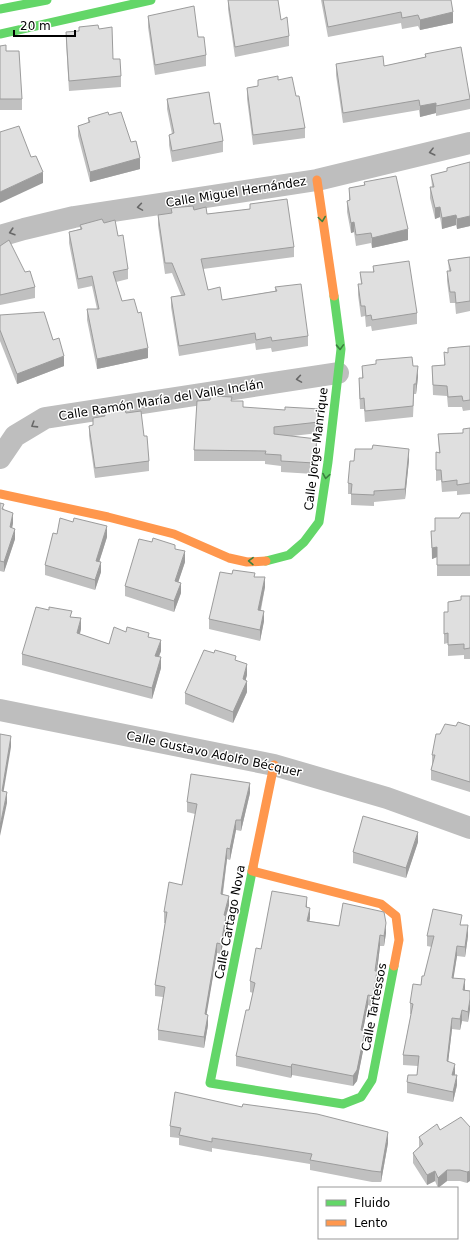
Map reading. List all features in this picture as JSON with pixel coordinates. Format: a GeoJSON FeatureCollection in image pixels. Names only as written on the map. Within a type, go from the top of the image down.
{"type":"FeatureCollection","features":[{"type":"Feature","properties":{"kind":"street"},"geometry":{"type":"LineString","coordinates":[[0,9],[47,0]]}},
{"type":"Feature","properties":{"kind":"street"},"geometry":{"type":"LineString","coordinates":[[0,34],[151,0]]}},
{"type":"Feature","properties":{"kind":"street","name":"Calle Miguel Hernández"},"geometry":{"type":"LineString","coordinates":[[0,236],[74,217],[317,180],[470,143]]}},
{"type":"Feature","properties":{"kind":"street","name":"Calle Jorge Manrique"},"geometry":{"type":"LineString","coordinates":[[0,494],[108,517],[174,534],[229,558],[247,562],[269,561],[289,555],[304,542],[319,522],[328,462],[341,349],[317,180]]}},
{"type":"Feature","properties":{"kind":"street","name":"Calle Ramón María del Valle Inclán"},"geometry":{"type":"LineString","coordinates":[[0,458],[15,436],[45,418],[338,373]]}},
{"type":"Feature","properties":{"kind":"street","name":"Calle Gustavo Adolfo Bécquer"},"geometry":{"type":"LineString","coordinates":[[0,710],[274,765],[387,798],[470,828]]}},
{"type":"Feature","properties":{"kind":"street","name":"Calle Cartago Nova"},"geometry":{"type":"LineString","coordinates":[[210,1083],[274,765]]}},
{"type":"Feature","properties":{"kind":"street","name":"Calle Tartessos"},"geometry":{"type":"LineString","coordinates":[[210,1083],[343,1104],[361,1097],[372,1080],[399,940],[396,916],[381,904],[252,871]]}},
{"type":"Feature","properties":{"kind":"building"},"geometry":{"type":"Polygon","coordinates":[[[228,0],[278,0],[281,20],[287,17],[289,36],[235,47],[228,0]]]}},
{"type":"Feature","properties":{"kind":"building"},"geometry":{"type":"Polygon","coordinates":[[[323,0],[451,0],[453,12],[420,20],[418,15],[402,18],[401,12],[328,27],[323,0]]]}},
{"type":"Feature","properties":{"kind":"building"},"geometry":{"type":"Polygon","coordinates":[[[194,6],[198,37],[204,37],[206,55],[155,65],[148,16],[194,6]]]}},
{"type":"Feature","properties":{"kind":"building"},"geometry":{"type":"Polygon","coordinates":[[[98,25],[99,29],[112,27],[113,59],[120,59],[121,76],[69,81],[66,32],[79,31],[79,27],[98,25]]]}},
{"type":"Feature","properties":{"kind":"building"},"geometry":{"type":"Polygon","coordinates":[[[6,45],[6,51],[19,51],[22,99],[0,99],[0,46],[6,45]]]}},
{"type":"Feature","properties":{"kind":"building"},"geometry":{"type":"Polygon","coordinates":[[[461,47],[470,99],[436,106],[436,103],[420,106],[419,100],[343,113],[336,64],[383,56],[384,66],[426,57],[425,54],[461,47]]]}},
{"type":"Feature","properties":{"kind":"building"},"geometry":{"type":"Polygon","coordinates":[[[278,76],[278,80],[292,77],[296,96],[299,96],[305,128],[253,135],[247,88],[258,86],[258,80],[278,76]]]}},
{"type":"Feature","properties":{"kind":"building"},"geometry":{"type":"Polygon","coordinates":[[[209,92],[214,124],[220,123],[223,141],[172,151],[169,135],[174,133],[167,99],[209,92]]]}},
{"type":"Feature","properties":{"kind":"building"},"geometry":{"type":"Polygon","coordinates":[[[108,112],[109,115],[121,112],[131,142],[136,141],[140,158],[90,172],[78,126],[90,122],[88,118],[108,112]]]}},
{"type":"Feature","properties":{"kind":"building"},"geometry":{"type":"Polygon","coordinates":[[[19,126],[31,157],[36,156],[43,172],[0,192],[0,132],[19,126]]]}},
{"type":"Feature","properties":{"kind":"building"},"geometry":{"type":"Polygon","coordinates":[[[470,162],[470,216],[457,219],[456,215],[442,218],[440,207],[435,208],[430,187],[434,187],[431,175],[447,171],[447,168],[470,162]]]}},
{"type":"Feature","properties":{"kind":"building"},"geometry":{"type":"Polygon","coordinates":[[[396,176],[408,229],[372,238],[371,233],[356,235],[354,222],[351,223],[347,201],[350,200],[349,188],[365,185],[364,182],[396,176]]]}},
{"type":"Feature","properties":{"kind":"building"},"geometry":{"type":"Polygon","coordinates":[[[287,199],[294,247],[201,259],[208,290],[220,287],[222,300],[277,291],[275,287],[301,284],[308,336],[272,341],[271,337],[256,340],[255,333],[179,346],[171,297],[185,295],[172,263],[165,263],[158,215],[172,213],[171,208],[193,206],[194,210],[206,207],[207,214],[250,209],[250,204],[287,199]]]}},
{"type":"Feature","properties":{"kind":"building"},"geometry":{"type":"Polygon","coordinates":[[[102,219],[104,223],[115,220],[118,236],[123,235],[128,269],[113,272],[122,301],[134,299],[138,313],[141,312],[148,348],[97,359],[87,309],[99,309],[92,276],[78,279],[69,232],[82,229],[80,225],[102,219]]]}},
{"type":"Feature","properties":{"kind":"building"},"geometry":{"type":"Polygon","coordinates":[[[9,240],[25,272],[30,271],[35,287],[0,295],[0,246],[9,240]]]}},
{"type":"Feature","properties":{"kind":"building"},"geometry":{"type":"Polygon","coordinates":[[[470,257],[470,301],[456,303],[455,292],[450,292],[447,271],[451,271],[448,260],[470,257]]]}},
{"type":"Feature","properties":{"kind":"building"},"geometry":{"type":"Polygon","coordinates":[[[409,261],[417,313],[372,320],[371,315],[366,316],[365,306],[361,306],[358,284],[362,284],[360,272],[374,272],[373,266],[409,261]]]}},
{"type":"Feature","properties":{"kind":"building"},"geometry":{"type":"Polygon","coordinates":[[[44,312],[53,340],[59,338],[64,356],[17,374],[0,330],[0,315],[44,312]]]}},
{"type":"Feature","properties":{"kind":"building"},"geometry":{"type":"Polygon","coordinates":[[[470,346],[470,400],[463,401],[462,396],[448,397],[447,386],[433,385],[432,366],[445,365],[444,352],[448,353],[448,348],[470,346]]]}},
{"type":"Feature","properties":{"kind":"building"},"geometry":{"type":"Polygon","coordinates":[[[412,357],[413,366],[418,366],[416,384],[414,384],[413,406],[365,411],[364,398],[360,399],[359,378],[363,378],[362,366],[376,364],[376,360],[412,357]]]}},
{"type":"Feature","properties":{"kind":"building"},"geometry":{"type":"Polygon","coordinates":[[[211,396],[232,397],[231,401],[243,401],[243,407],[285,410],[285,407],[320,409],[319,422],[274,427],[274,434],[317,439],[314,463],[281,461],[281,455],[265,454],[266,451],[194,450],[197,401],[210,400],[211,396]]]}},
{"type":"Feature","properties":{"kind":"building"},"geometry":{"type":"Polygon","coordinates":[[[125,410],[126,413],[141,411],[144,436],[147,436],[149,461],[95,468],[89,426],[93,425],[93,418],[105,416],[104,411],[125,410]]]}},
{"type":"Feature","properties":{"kind":"building"},"geometry":{"type":"Polygon","coordinates":[[[470,428],[470,483],[457,485],[457,480],[442,482],[441,470],[436,470],[436,452],[440,453],[438,434],[463,433],[463,429],[470,428]]]}},
{"type":"Feature","properties":{"kind":"building"},"geometry":{"type":"Polygon","coordinates":[[[373,445],[409,449],[405,489],[374,491],[374,495],[351,494],[352,484],[348,483],[350,461],[354,461],[355,449],[372,449],[373,445]]]}},
{"type":"Feature","properties":{"kind":"building"},"geometry":{"type":"Polygon","coordinates":[[[0,503],[4,504],[2,509],[13,513],[10,527],[15,529],[4,562],[0,561],[0,503]]]}},
{"type":"Feature","properties":{"kind":"building"},"geometry":{"type":"Polygon","coordinates":[[[462,513],[470,513],[470,565],[437,565],[437,547],[432,548],[431,531],[435,531],[435,518],[459,518],[462,513]]]}},
{"type":"Feature","properties":{"kind":"building"},"geometry":{"type":"Polygon","coordinates":[[[60,518],[73,522],[74,518],[107,526],[96,561],[101,562],[95,580],[45,565],[53,533],[57,534],[60,518]]]}},
{"type":"Feature","properties":{"kind":"building"},"geometry":{"type":"Polygon","coordinates":[[[153,538],[175,545],[175,549],[185,551],[175,581],[181,583],[174,601],[125,586],[139,539],[152,542],[153,538]]]}},
{"type":"Feature","properties":{"kind":"building"},"geometry":{"type":"Polygon","coordinates":[[[233,570],[255,573],[254,577],[265,577],[258,610],[264,611],[260,630],[209,619],[220,572],[232,574],[233,570]]]}},
{"type":"Feature","properties":{"kind":"building"},"geometry":{"type":"Polygon","coordinates":[[[461,596],[470,596],[470,648],[464,649],[464,644],[448,645],[448,633],[444,634],[444,612],[448,612],[448,602],[461,600],[461,596]]]}},
{"type":"Feature","properties":{"kind":"building"},"geometry":{"type":"Polygon","coordinates":[[[36,607],[49,610],[49,607],[72,611],[70,617],[81,618],[77,633],[109,644],[114,627],[126,632],[127,627],[149,633],[148,637],[161,640],[155,656],[161,657],[152,688],[22,654],[36,607]]]}},
{"type":"Feature","properties":{"kind":"building"},"geometry":{"type":"Polygon","coordinates":[[[204,650],[214,653],[215,650],[236,656],[235,660],[247,664],[243,679],[247,681],[233,712],[185,693],[204,650]]]}},
{"type":"Feature","properties":{"kind":"building"},"geometry":{"type":"Polygon","coordinates":[[[458,722],[470,726],[470,782],[431,770],[435,755],[432,755],[436,734],[440,734],[445,724],[456,726],[458,722]]]}},
{"type":"Feature","properties":{"kind":"building"},"geometry":{"type":"Polygon","coordinates":[[[0,734],[11,736],[2,791],[7,792],[0,826],[0,734]]]}},
{"type":"Feature","properties":{"kind":"building"},"geometry":{"type":"Polygon","coordinates":[[[191,774],[250,783],[241,820],[236,820],[230,849],[227,848],[221,894],[229,896],[224,915],[226,916],[221,944],[217,943],[205,1014],[208,1015],[204,1037],[158,1030],[165,987],[155,985],[167,912],[164,912],[169,882],[182,885],[197,804],[187,802],[191,774]]]}},
{"type":"Feature","properties":{"kind":"building"},"geometry":{"type":"Polygon","coordinates":[[[363,816],[418,832],[406,868],[353,852],[363,816]]]}},
{"type":"Feature","properties":{"kind":"building"},"geometry":{"type":"Polygon","coordinates":[[[272,891],[307,897],[306,907],[310,908],[307,921],[339,926],[343,903],[384,912],[386,923],[384,936],[380,935],[373,996],[368,995],[361,1030],[365,1031],[357,1070],[353,1076],[292,1064],[291,1067],[236,1056],[246,1010],[249,1010],[255,983],[250,981],[256,948],[261,949],[272,891]]]}},
{"type":"Feature","properties":{"kind":"building"},"geometry":{"type":"Polygon","coordinates":[[[433,909],[462,915],[460,925],[468,925],[465,947],[457,946],[452,978],[465,979],[463,990],[470,991],[468,1012],[462,1010],[460,1019],[452,1018],[447,1061],[455,1064],[452,1075],[457,1075],[453,1092],[407,1082],[408,1075],[417,1075],[419,1056],[403,1055],[413,1004],[410,1003],[413,984],[421,985],[422,976],[424,976],[434,936],[427,936],[433,909]]]}},
{"type":"Feature","properties":{"kind":"building"},"geometry":{"type":"Polygon","coordinates":[[[175,1092],[242,1107],[243,1104],[317,1114],[388,1132],[381,1172],[310,1160],[312,1154],[212,1138],[212,1142],[179,1135],[181,1128],[170,1126],[175,1092]]]}},
{"type":"Feature","properties":{"kind":"building"},"geometry":{"type":"Polygon","coordinates":[[[461,1117],[470,1127],[470,1171],[447,1170],[438,1178],[435,1171],[427,1175],[413,1153],[423,1144],[419,1137],[437,1124],[440,1130],[461,1117]]]}},
{"type":"Feature","properties":{"kind":"traffic: fast"},"geometry":{"type":"LineString","coordinates":[[0,9],[47,0]]}},
{"type":"Feature","properties":{"kind":"traffic: fast"},"geometry":{"type":"LineString","coordinates":[[0,34],[151,0]]}},
{"type":"Feature","properties":{"kind":"traffic: fast"},"geometry":{"type":"LineString","coordinates":[[266,561],[289,555],[304,542],[319,522],[328,462],[341,349],[334,296]]}},
{"type":"Feature","properties":{"kind":"traffic: fast"},"geometry":{"type":"LineString","coordinates":[[253,867],[210,1083],[343,1104],[361,1097],[372,1080],[394,966]]}},
{"type":"Feature","properties":{"kind":"traffic: slow"},"geometry":{"type":"LineString","coordinates":[[317,180],[334,296]]}},
{"type":"Feature","properties":{"kind":"traffic: slow"},"geometry":{"type":"LineString","coordinates":[[0,494],[108,517],[174,534],[229,558],[247,562],[266,561]]}},
{"type":"Feature","properties":{"kind":"traffic: slow"},"geometry":{"type":"LineString","coordinates":[[253,867],[274,765]]}},
{"type":"Feature","properties":{"kind":"traffic: slow"},"geometry":{"type":"LineString","coordinates":[[252,871],[381,904],[396,916],[399,940],[394,966]]}}]}
